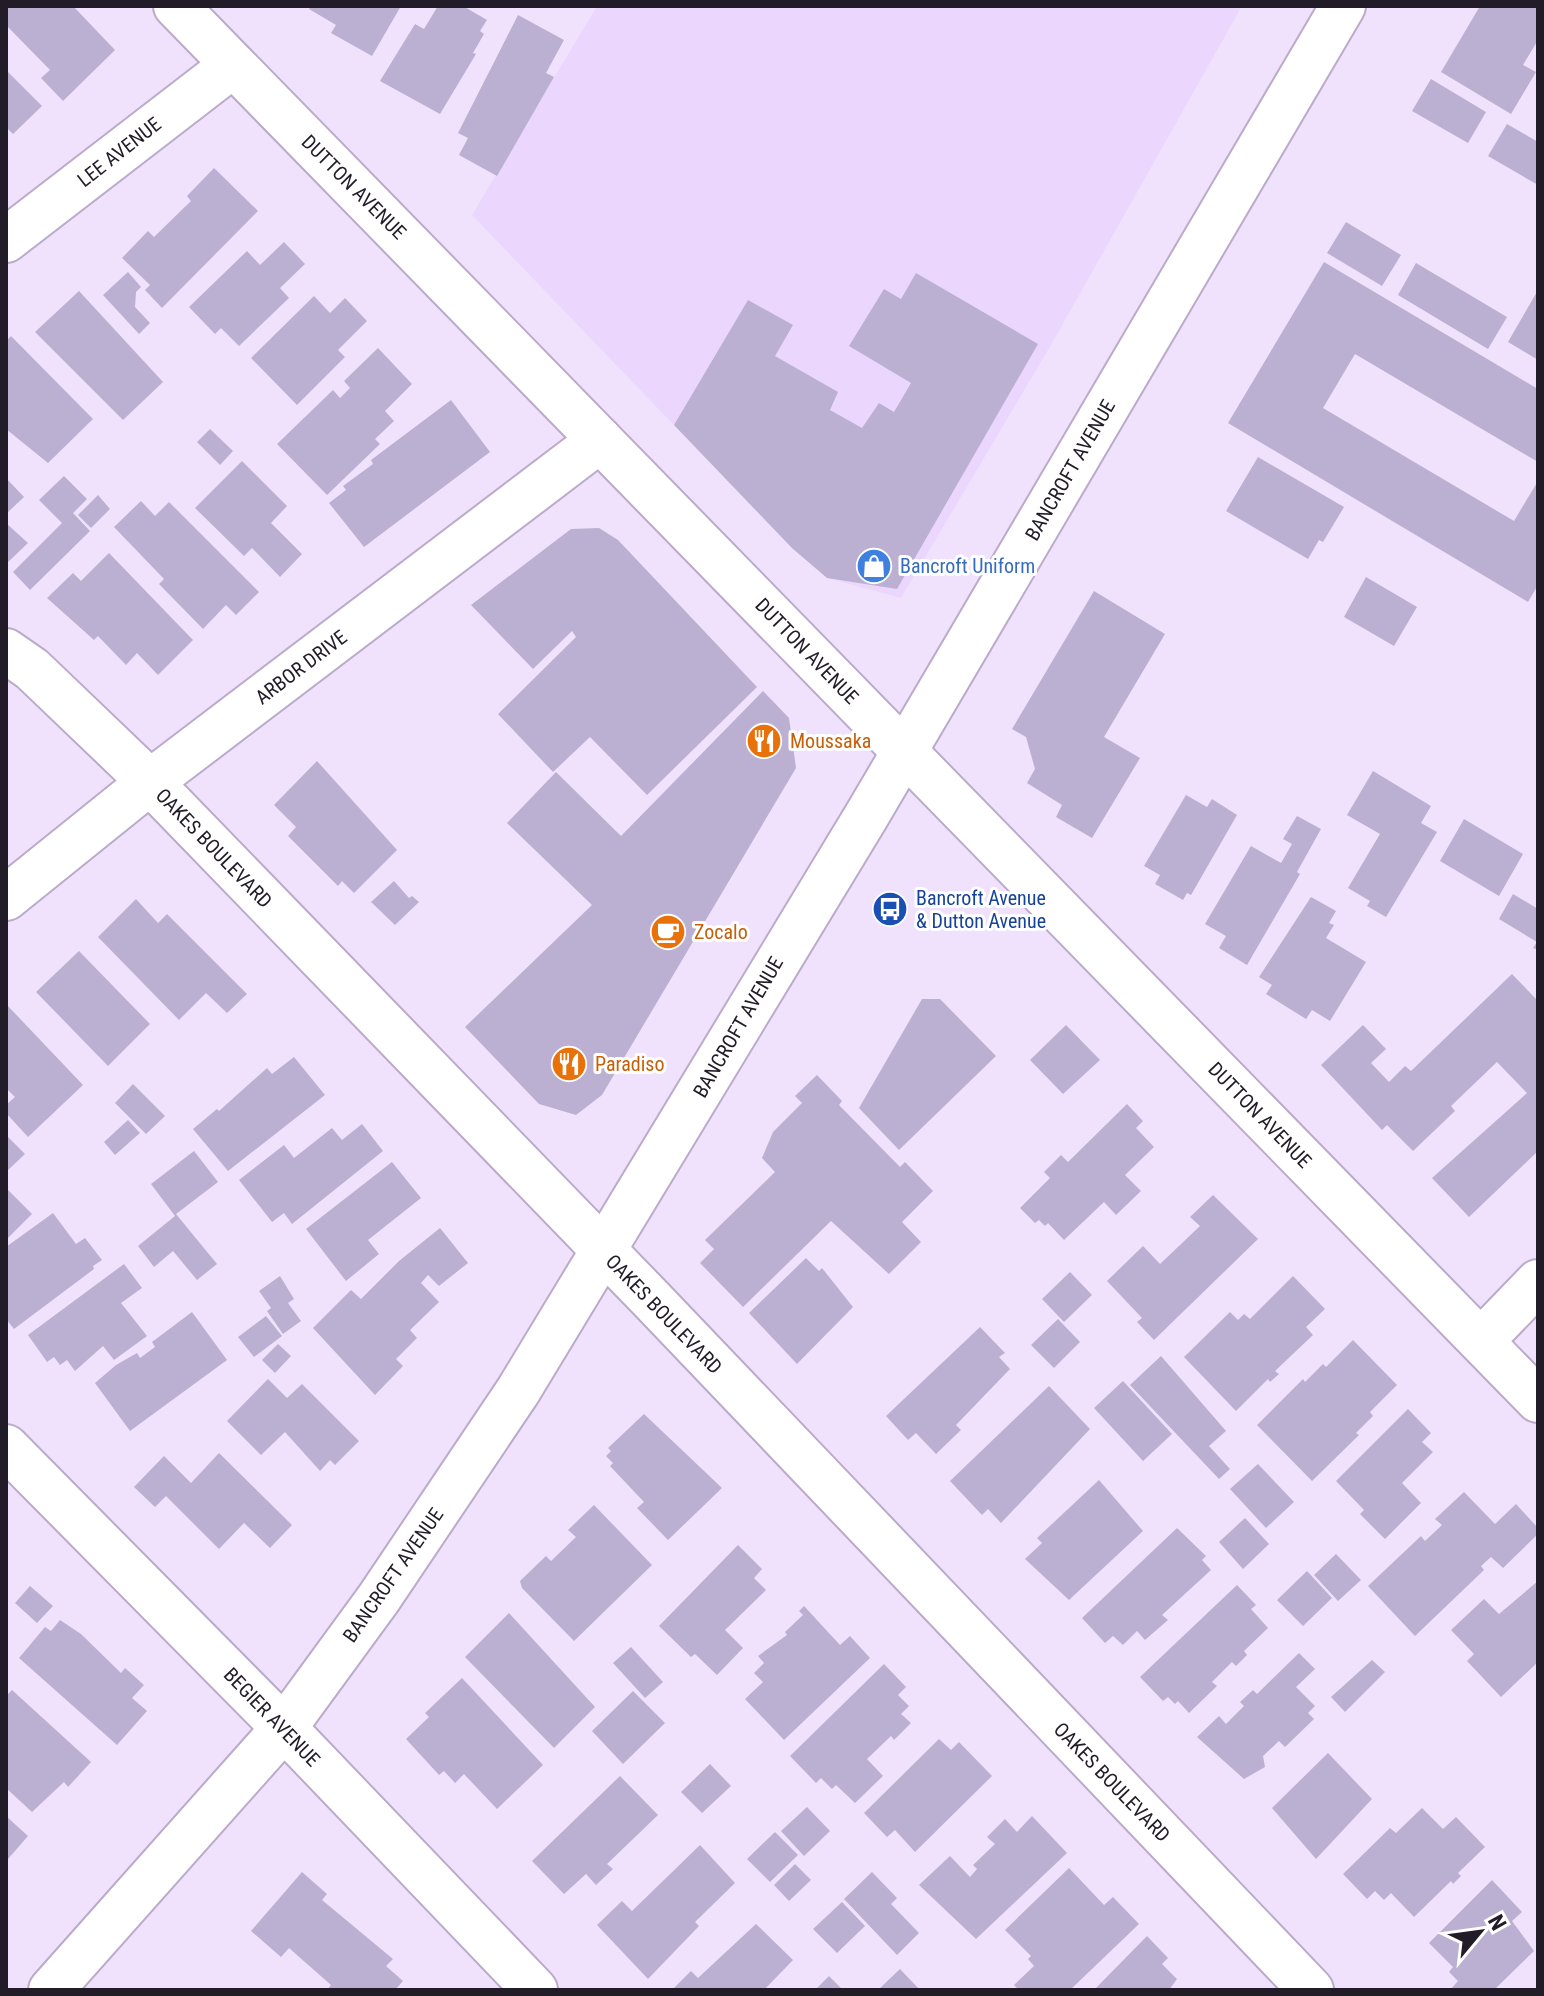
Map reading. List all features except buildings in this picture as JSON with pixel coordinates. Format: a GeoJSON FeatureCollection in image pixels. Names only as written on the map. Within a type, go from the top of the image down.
{"type":"FeatureCollection","features":[{"type":"Feature","properties":{"kind":"street","name":"DUTTON AVENUE"},"geometry":{"type":"LineString","coordinates":[[176,6],[1538,1400]]}},
{"type":"Feature","properties":{"kind":"street","name":"BANCROFT AVENUE"},"geometry":{"type":"LineString","coordinates":[[51,1990],[284,1728],[388,1585],[604,1253],[799,922],[905,751],[1343,6]]}},
{"type":"Feature","properties":{"kind":"street","name":"LEE AVENUE"},"geometry":{"type":"LineString","coordinates":[[6,240],[233,65]]}},
{"type":"Feature","properties":{"kind":"street","name":"ARBOR DRIVE"},"geometry":{"type":"LineString","coordinates":[[6,898],[150,782],[600,440]]}},
{"type":"Feature","properties":{"kind":"street","name":"OAKES BOULEVARD"},"geometry":{"type":"LineString","coordinates":[[6,651],[32,669],[150,782],[1311,1990]]}},
{"type":"Feature","properties":{"kind":"street"},"geometry":{"type":"LineString","coordinates":[[1481,1341],[1538,1282]]}},
{"type":"Feature","properties":{"kind":"street","name":"BEGIER AVENUE"},"geometry":{"type":"LineString","coordinates":[[6,1447],[284,1728],[535,1990]]}},
{"type":"Feature","properties":{"kind":"shaded area"},"geometry":{"type":"Polygon","coordinates":[[[597,6],[1242,6],[1051,345],[901,598],[827,578],[792,548],[472,215],[597,6]]]}},
{"type":"Feature","properties":{"kind":"place","name":"Bancroft Uniform"},"geometry":{"type":"Point","coordinates":[874,566]}},
{"type":"Feature","properties":{"kind":"place","name":"Moussaka"},"geometry":{"type":"Point","coordinates":[764,741]}},
{"type":"Feature","properties":{"kind":"place","name":"Bancroft Avenue & Dutton Avenue"},"geometry":{"type":"Point","coordinates":[890,909]}},
{"type":"Feature","properties":{"kind":"place","name":"Zocalo"},"geometry":{"type":"Point","coordinates":[668,932]}},
{"type":"Feature","properties":{"kind":"place","name":"Paradiso"},"geometry":{"type":"Point","coordinates":[569,1064]}}]}
